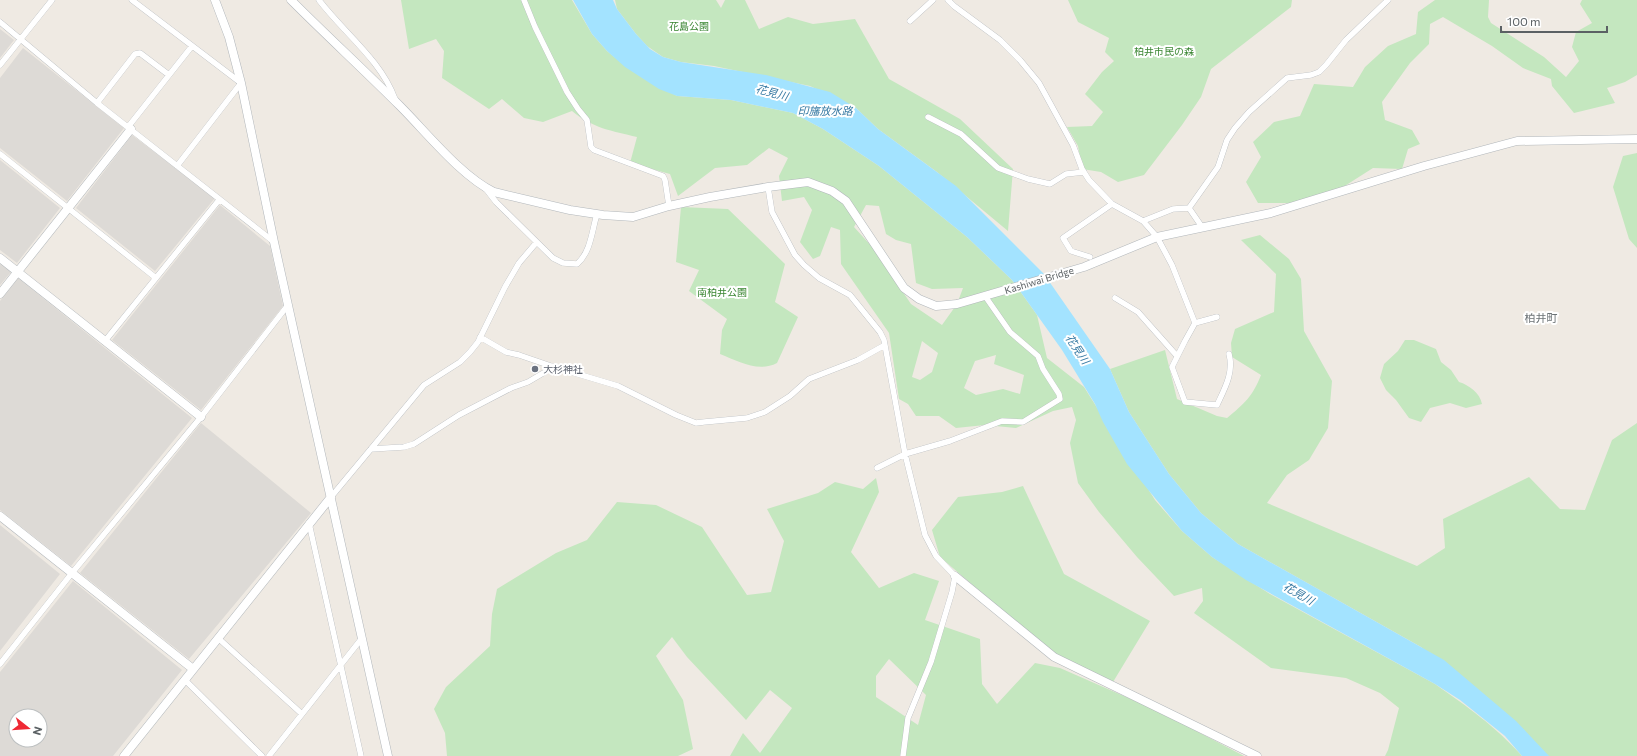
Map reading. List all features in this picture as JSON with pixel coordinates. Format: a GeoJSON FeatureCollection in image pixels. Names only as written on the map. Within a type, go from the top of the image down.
{"type":"FeatureCollection","features":[{"type":"Feature","properties":{"kind":"street"},"geometry":{"type":"LineString","coordinates":[[0,65],[52,0]]}},
{"type":"Feature","properties":{"kind":"street"},"geometry":{"type":"LineString","coordinates":[[132,0],[241,83]]}},
{"type":"Feature","properties":{"kind":"street"},"geometry":{"type":"LineString","coordinates":[[215,0],[229,37],[241,83],[274,242],[388,756]]}},
{"type":"Feature","properties":{"kind":"street","name":"Kashiwai Bridge"},"geometry":{"type":"LineString","coordinates":[[291,0],[467,175],[494,192],[570,210],[633,217],[669,206],[768,187],[808,182],[832,191],[840,196],[852,209],[904,288],[919,299],[936,306],[957,304],[1084,267],[1157,237],[1271,213],[1424,166],[1517,141],[1637,139]]}},
{"type":"Feature","properties":{"kind":"street"},"geometry":{"type":"LineString","coordinates":[[319,0],[381,73],[391,87],[396,103]]}},
{"type":"Feature","properties":{"kind":"street"},"geometry":{"type":"LineString","coordinates":[[524,0],[535,27],[567,92],[578,110],[587,120],[591,146],[594,150],[663,176],[669,206]]}},
{"type":"Feature","properties":{"kind":"street"},"geometry":{"type":"LineString","coordinates":[[910,21],[933,0]]}},
{"type":"Feature","properties":{"kind":"street"},"geometry":{"type":"LineString","coordinates":[[948,0],[1000,40],[1039,83],[1073,145],[1084,172],[1089,180],[1112,204],[1143,221],[1157,237],[1172,265],[1195,324]]}},
{"type":"Feature","properties":{"kind":"street"},"geometry":{"type":"LineString","coordinates":[[1190,208],[1218,167],[1227,140],[1249,112],[1288,78],[1311,75],[1319,72],[1346,40],[1388,0]]}},
{"type":"Feature","properties":{"kind":"street"},"geometry":{"type":"LineString","coordinates":[[0,22],[97,103],[274,242]]}},
{"type":"Feature","properties":{"kind":"street"},"geometry":{"type":"LineString","coordinates":[[0,294],[192,46]]}},
{"type":"Feature","properties":{"kind":"street"},"geometry":{"type":"LineString","coordinates":[[97,103],[135,54],[140,53],[169,75]]}},
{"type":"Feature","properties":{"kind":"street"},"geometry":{"type":"LineString","coordinates":[[177,166],[241,83]]}},
{"type":"Feature","properties":{"kind":"street"},"geometry":{"type":"LineString","coordinates":[[928,117],[961,134],[998,168],[1028,180],[1050,184],[1066,174],[1084,172]]}},
{"type":"Feature","properties":{"kind":"street"},"geometry":{"type":"LineString","coordinates":[[0,154],[156,278]]}},
{"type":"Feature","properties":{"kind":"street"},"geometry":{"type":"LineString","coordinates":[[484,187],[496,202],[536,243],[554,258],[563,263],[577,264],[582,259],[587,250],[597,214]]}},
{"type":"Feature","properties":{"kind":"street"},"geometry":{"type":"LineString","coordinates":[[768,187],[772,212],[795,255],[804,266],[819,278],[850,295],[880,332],[885,345],[905,454],[925,535],[936,556],[955,576],[1054,657],[1257,756]]}},
{"type":"Feature","properties":{"kind":"street"},"geometry":{"type":"LineString","coordinates":[[105,341],[219,200]]}},
{"type":"Feature","properties":{"kind":"street"},"geometry":{"type":"LineString","coordinates":[[1090,256],[1071,251],[1063,238],[1112,204]]}},
{"type":"Feature","properties":{"kind":"street"},"geometry":{"type":"LineString","coordinates":[[1143,221],[1173,209],[1190,208]]}},
{"type":"Feature","properties":{"kind":"street"},"geometry":{"type":"LineString","coordinates":[[1190,208],[1202,227]]}},
{"type":"Feature","properties":{"kind":"street"},"geometry":{"type":"LineString","coordinates":[[124,756],[309,523],[424,385],[460,362],[470,352],[480,337],[519,263],[536,243]]}},
{"type":"Feature","properties":{"kind":"street"},"geometry":{"type":"LineString","coordinates":[[0,258],[201,417]]}},
{"type":"Feature","properties":{"kind":"street"},"geometry":{"type":"LineString","coordinates":[[878,468],[905,454],[950,441],[1002,421],[1023,422],[1060,399],[1059,394],[1043,369],[1038,356],[1010,332],[989,295]]}},
{"type":"Feature","properties":{"kind":"street"},"geometry":{"type":"LineString","coordinates":[[1115,298],[1138,312],[1177,356]]}},
{"type":"Feature","properties":{"kind":"street"},"geometry":{"type":"LineString","coordinates":[[0,664],[72,573],[201,417],[288,305]]}},
{"type":"Feature","properties":{"kind":"street"},"geometry":{"type":"LineString","coordinates":[[1217,317],[1195,324],[1172,367],[1185,402],[1217,405],[1226,386],[1231,368],[1229,354]]}},
{"type":"Feature","properties":{"kind":"street"},"geometry":{"type":"LineString","coordinates":[[480,337],[506,352],[519,354],[551,366],[618,386],[676,416],[696,423],[747,418],[765,412],[790,396],[809,378],[858,360],[885,345]]}},
{"type":"Feature","properties":{"kind":"street"},"geometry":{"type":"LineString","coordinates":[[371,449],[404,447],[414,444],[459,415],[511,388],[528,382],[546,372],[551,366]]}},
{"type":"Feature","properties":{"kind":"street"},"geometry":{"type":"LineString","coordinates":[[0,516],[193,669]]}},
{"type":"Feature","properties":{"kind":"street"},"geometry":{"type":"LineString","coordinates":[[309,523],[361,756]]}},
{"type":"Feature","properties":{"kind":"street"},"geometry":{"type":"LineString","coordinates":[[903,756],[908,718],[931,662],[952,592],[955,576]]}},
{"type":"Feature","properties":{"kind":"street"},"geometry":{"type":"LineString","coordinates":[[218,638],[302,714]]}},
{"type":"Feature","properties":{"kind":"street"},"geometry":{"type":"LineString","coordinates":[[272,755],[302,714],[362,638]]}},
{"type":"Feature","properties":{"kind":"street"},"geometry":{"type":"LineString","coordinates":[[185,680],[262,756]]}},
{"type":"Feature","properties":{"kind":"shaded area"},"geometry":{"type":"Polygon","coordinates":[[[0,29],[14,40],[0,58],[0,29]]]}},
{"type":"Feature","properties":{"kind":"shaded area"},"geometry":{"type":"Polygon","coordinates":[[[23,48],[124,128],[67,201],[0,148],[0,78],[23,48]]]}},
{"type":"Feature","properties":{"kind":"shaded area"},"geometry":{"type":"Polygon","coordinates":[[[132,135],[215,198],[155,271],[76,208],[132,135]]]}},
{"type":"Feature","properties":{"kind":"shaded area"},"geometry":{"type":"Polygon","coordinates":[[[0,160],[60,208],[17,263],[0,250],[0,160]]]}},
{"type":"Feature","properties":{"kind":"shaded area"},"geometry":{"type":"Polygon","coordinates":[[[220,205],[270,246],[283,306],[201,410],[112,340],[220,205]]]}},
{"type":"Feature","properties":{"kind":"shaded area"},"geometry":{"type":"Polygon","coordinates":[[[0,264],[11,272],[0,285],[0,264]]]}},
{"type":"Feature","properties":{"kind":"shaded area"},"geometry":{"type":"Polygon","coordinates":[[[18,278],[192,418],[71,566],[0,510],[0,301],[18,278]]]}},
{"type":"Feature","properties":{"kind":"shaded area"},"geometry":{"type":"Polygon","coordinates":[[[201,423],[311,513],[189,659],[80,573],[201,423]]]}},
{"type":"Feature","properties":{"kind":"shaded area"},"geometry":{"type":"Polygon","coordinates":[[[0,525],[60,574],[0,651],[0,525]]]}},
{"type":"Feature","properties":{"kind":"shaded area"},"geometry":{"type":"Polygon","coordinates":[[[73,581],[182,670],[113,756],[0,756],[0,672],[73,581]]]}},
{"type":"Feature","properties":{"kind":"green space"},"geometry":{"type":"Polygon","coordinates":[[[401,0],[572,0],[592,34],[607,51],[632,71],[677,96],[731,100],[793,113],[823,129],[879,166],[967,237],[1012,280],[1037,315],[1047,358],[1084,387],[1155,500],[1182,531],[1212,557],[1270,594],[1435,684],[1491,726],[1522,756],[1385,756],[1399,708],[1380,693],[1346,678],[1271,668],[1194,613],[1203,601],[1202,588],[1174,596],[1137,557],[1099,512],[1078,483],[1070,443],[1076,420],[1072,407],[1053,411],[1016,428],[985,425],[956,428],[939,416],[916,416],[908,404],[899,399],[889,333],[841,264],[840,230],[831,227],[820,256],[813,259],[800,242],[812,210],[804,197],[782,201],[779,176],[788,158],[769,148],[747,165],[715,168],[678,196],[670,174],[630,163],[637,137],[611,131],[595,125],[572,111],[543,122],[524,118],[502,99],[489,109],[442,78],[444,51],[436,39],[409,49],[401,0]],[[866,205],[854,227],[874,249],[911,304],[942,325],[957,304],[963,288],[932,289],[916,283],[911,244],[896,240],[886,234],[879,206],[866,205]],[[922,341],[912,377],[920,380],[932,372],[938,353],[922,341]],[[996,355],[975,361],[964,388],[976,395],[1003,389],[1020,394],[1024,375],[994,364],[996,355]]]}},
{"type":"Feature","properties":{"kind":"green space","name":"花島公園"},"geometry":{"type":"Polygon","coordinates":[[[615,0],[716,0],[721,8],[725,0],[745,0],[759,29],[788,17],[813,24],[855,19],[889,79],[960,119],[1013,169],[1008,231],[937,172],[878,129],[856,108],[810,86],[714,66],[681,62],[663,57],[647,46],[636,34],[617,9],[615,0]]]}},
{"type":"Feature","properties":{"kind":"green space","name":"柏井市民の森"},"geometry":{"type":"Polygon","coordinates":[[[1068,0],[1292,0],[1291,7],[1211,69],[1201,97],[1144,175],[1118,182],[1101,172],[1082,169],[1078,146],[1067,127],[1092,126],[1103,112],[1085,94],[1102,72],[1114,61],[1105,52],[1109,38],[1078,22],[1068,0]]]}},
{"type":"Feature","properties":{"kind":"green space"},"geometry":{"type":"Polygon","coordinates":[[[1435,0],[1489,0],[1488,17],[1491,23],[1544,57],[1566,77],[1579,61],[1572,47],[1576,32],[1592,23],[1580,4],[1582,0],[1637,0],[1637,75],[1625,82],[1607,88],[1615,103],[1574,113],[1552,86],[1551,79],[1523,68],[1492,46],[1443,17],[1430,24],[1429,44],[1410,63],[1382,102],[1385,120],[1412,130],[1420,144],[1408,149],[1402,169],[1373,168],[1318,203],[1258,203],[1246,182],[1261,157],[1253,142],[1274,122],[1300,116],[1314,84],[1353,87],[1365,67],[1388,46],[1416,34],[1418,12],[1435,0]]]}},
{"type":"Feature","properties":{"kind":"green space"},"geometry":{"type":"Polygon","coordinates":[[[1637,153],[1637,248],[1629,239],[1613,187],[1623,156],[1637,153]]]}},
{"type":"Feature","properties":{"kind":"green space","name":"南柏井公園"},"geometry":{"type":"Polygon","coordinates":[[[681,207],[728,209],[785,264],[775,302],[798,317],[777,363],[763,367],[748,365],[720,354],[722,330],[727,319],[689,291],[699,270],[676,262],[681,207]]]}},
{"type":"Feature","properties":{"kind":"green space"},"geometry":{"type":"Polygon","coordinates":[[[1260,235],[1289,259],[1301,279],[1304,331],[1332,381],[1328,428],[1309,460],[1287,475],[1267,503],[1417,566],[1445,548],[1443,519],[1529,477],[1560,509],[1585,510],[1612,440],[1637,423],[1637,756],[1546,756],[1421,647],[1238,544],[1201,513],[1169,474],[1129,412],[1110,369],[1165,350],[1177,399],[1217,416],[1227,418],[1255,389],[1261,375],[1232,357],[1231,343],[1235,329],[1274,312],[1276,274],[1241,240],[1260,235]]]}},
{"type":"Feature","properties":{"kind":"green space"},"geometry":{"type":"Polygon","coordinates":[[[1405,340],[1414,340],[1436,349],[1441,362],[1451,370],[1459,382],[1470,387],[1479,396],[1482,404],[1466,408],[1450,403],[1430,408],[1421,422],[1409,418],[1396,400],[1386,390],[1380,378],[1384,364],[1398,351],[1405,340]]]}},
{"type":"Feature","properties":{"kind":"green space"},"geometry":{"type":"Polygon","coordinates":[[[876,478],[879,492],[851,552],[879,588],[914,573],[939,581],[925,620],[980,639],[982,684],[997,704],[1035,663],[1060,668],[1158,711],[1244,756],[730,756],[743,733],[760,753],[792,708],[770,690],[746,720],[687,657],[672,637],[656,656],[683,700],[693,749],[678,756],[447,756],[445,733],[434,709],[446,687],[490,646],[492,614],[497,589],[556,553],[587,540],[617,502],[656,505],[702,527],[747,595],[771,592],[784,541],[767,509],[818,493],[835,482],[863,489],[876,478]],[[889,659],[876,676],[876,697],[918,725],[926,695],[889,659]]]}},
{"type":"Feature","properties":{"kind":"green space"},"geometry":{"type":"Polygon","coordinates":[[[1023,486],[1064,574],[1150,621],[1113,682],[1050,651],[940,557],[932,530],[958,497],[1002,492],[1023,486]]]}},
{"type":"Feature","properties":{"kind":"water","name":"印旛放水路"},"geometry":{"type":"Polygon","coordinates":[[[573,0],[613,0],[617,9],[636,34],[650,49],[663,57],[681,62],[766,75],[830,92],[856,108],[878,129],[956,186],[1044,274],[1110,369],[1129,412],[1169,474],[1201,513],[1238,544],[1444,660],[1516,721],[1549,756],[1522,756],[1505,736],[1460,700],[1435,684],[1246,580],[1212,557],[1182,531],[1127,464],[1103,422],[1095,404],[1062,350],[1012,280],[967,237],[879,166],[823,129],[793,113],[731,100],[677,96],[659,89],[625,67],[607,51],[592,34],[573,0]]]}},
{"type":"Feature","properties":{"kind":"place","name":"大杉神社"},"geometry":{"type":"Point","coordinates":[535,369]}},
{"type":"Feature","properties":{"kind":"district","name":"柏井町"},"geometry":{"type":"Point","coordinates":[1541,317]}},
{"type":"Feature","properties":{"kind":"water label","name":"花見川"},"geometry":{"type":"Point","coordinates":[772,92]}},
{"type":"Feature","properties":{"kind":"water label","name":"花見川"},"geometry":{"type":"Point","coordinates":[1078,349]}},
{"type":"Feature","properties":{"kind":"water label","name":"花見川"},"geometry":{"type":"Point","coordinates":[1299,593]}}]}
